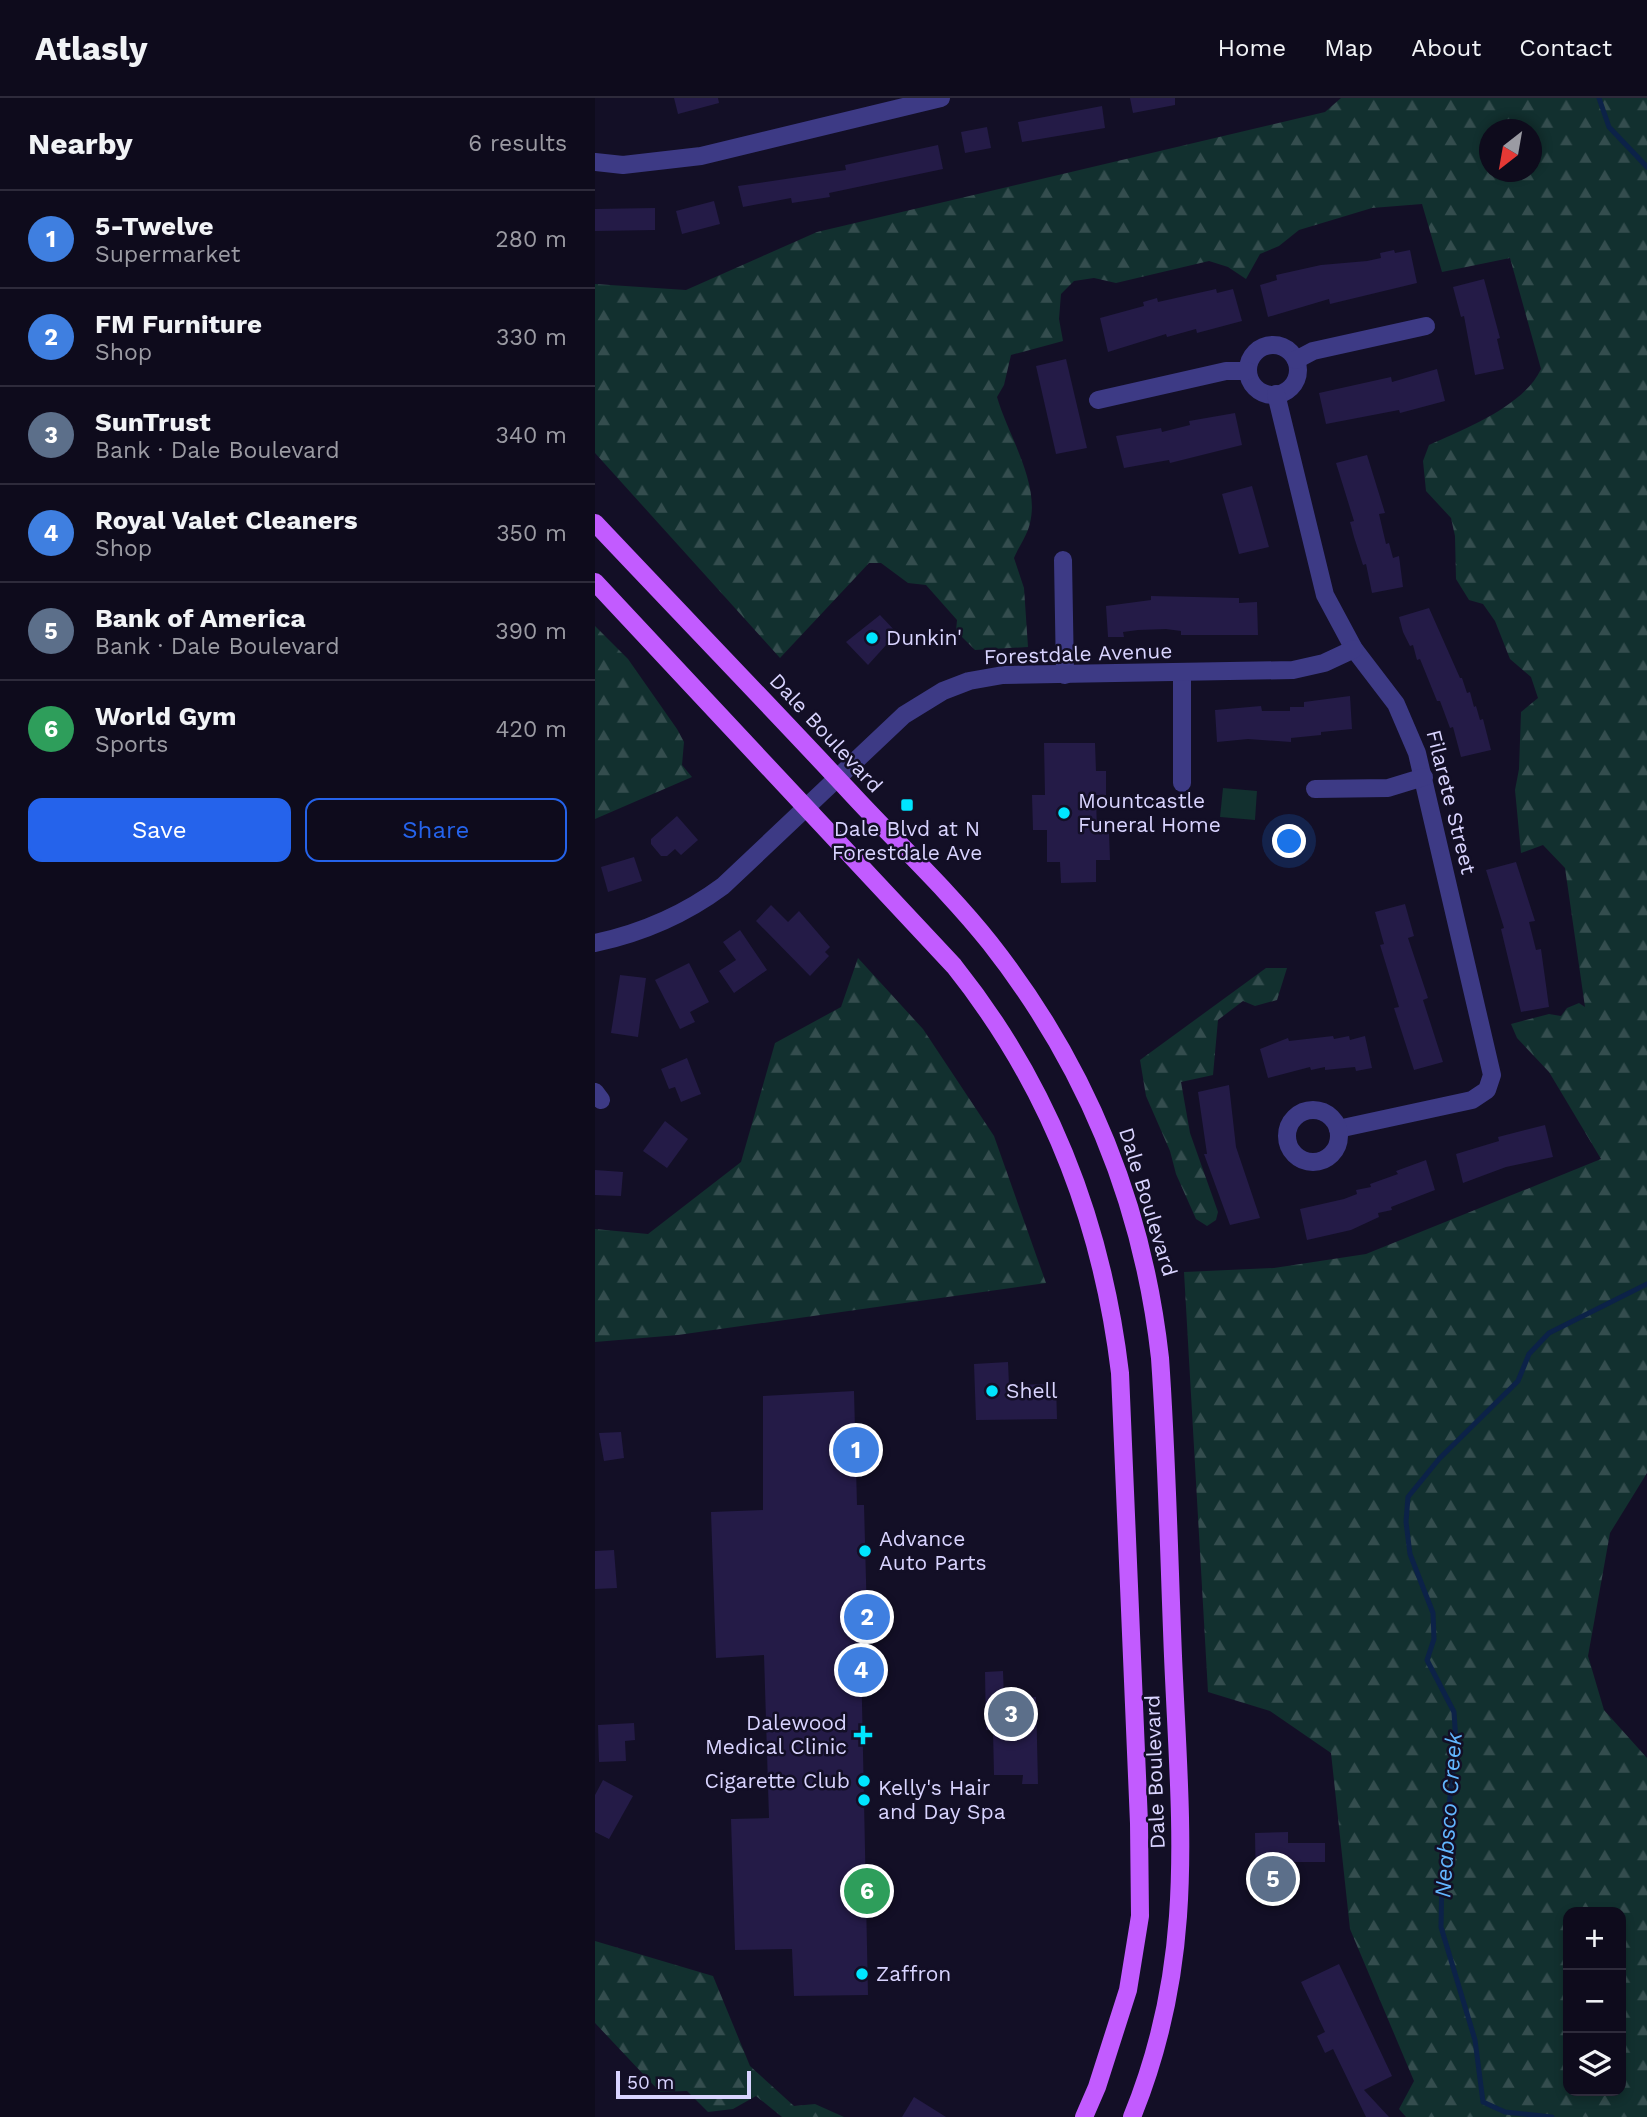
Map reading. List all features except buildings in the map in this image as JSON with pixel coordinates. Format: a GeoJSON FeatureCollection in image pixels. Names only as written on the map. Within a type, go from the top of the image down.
{"type":"FeatureCollection","features":[{"type":"Feature","properties":{"kind":"main road","name":"Dale Boulevard"},"geometry":{"type":"LineString","coordinates":[[595,523],[988,940],[1051,1029],[1100,1122],[1132,1213],[1153,1295],[1164,1422],[1182,1868],[1180,1919],[1172,1983],[1160,2040],[1132,2117]]}},
{"type":"Feature","properties":{"kind":"main road","name":"Dale Boulevard"},"geometry":{"type":"LineString","coordinates":[[595,582],[954,966],[1012,1046],[1068,1157],[1087,1210],[1105,1275],[1120,1373],[1139,1823],[1140,1916],[1128,1990],[1097,2087],[1084,2117]]}},
{"type":"Feature","properties":{"kind":"street"},"geometry":{"type":"LineString","coordinates":[[595,162],[623,165],[701,156],[941,98]]}},
{"type":"Feature","properties":{"kind":"street"},"geometry":{"type":"LineString","coordinates":[[1296,360],[1313,351],[1426,326]]}},
{"type":"Feature","properties":{"kind":"street"},"geometry":{"type":"LineString","coordinates":[[1266,346],[1286,349],[1296,360],[1295,381],[1287,390],[1276,394],[1257,389],[1248,371],[1254,354],[1266,346]]}},
{"type":"Feature","properties":{"kind":"street"},"geometry":{"type":"LineString","coordinates":[[1098,400],[1233,370],[1248,371]]}},
{"type":"Feature","properties":{"kind":"street","name":"Filarete Street"},"geometry":{"type":"LineString","coordinates":[[1276,394],[1325,595],[1354,649],[1405,720],[1424,777],[1491,1063],[1490,1085],[1483,1094],[1472,1100],[1338,1129]]}},
{"type":"Feature","properties":{"kind":"street"},"geometry":{"type":"LineString","coordinates":[[1063,561],[1065,675]]}},
{"type":"Feature","properties":{"kind":"street","name":"Forestdale Avenue"},"geometry":{"type":"LineString","coordinates":[[595,943],[640,931],[698,904],[723,886],[904,715],[943,691],[969,681],[1003,675],[1293,670],[1324,663],[1354,649]]}},
{"type":"Feature","properties":{"kind":"street"},"geometry":{"type":"LineString","coordinates":[[1182,673],[1182,783]]}},
{"type":"Feature","properties":{"kind":"street"},"geometry":{"type":"LineString","coordinates":[[1315,789],[1388,788],[1424,777]]}},
{"type":"Feature","properties":{"kind":"green space"},"geometry":{"type":"Polygon","coordinates":[[[1341,98],[1647,98],[1647,1473],[1610,1533],[1588,1656],[1604,1710],[1647,1758],[1647,2117],[1406,2117],[1399,2109],[1414,2081],[1350,1929],[1331,1753],[1270,1711],[1208,1692],[1184,1272],[1274,1268],[1366,1254],[1601,1159],[1549,1072],[1517,1038],[1511,1024],[1549,1014],[1561,1016],[1567,1008],[1579,1003],[1585,1007],[1565,868],[1543,845],[1521,853],[1515,790],[1519,769],[1521,712],[1538,698],[1531,677],[1510,659],[1495,621],[1483,604],[1469,600],[1456,579],[1455,536],[1451,518],[1426,491],[1423,461],[1429,445],[1476,424],[1508,405],[1533,382],[1541,369],[1510,258],[1442,272],[1422,204],[1372,208],[1299,230],[1279,246],[1260,254],[1246,279],[1228,267],[1209,261],[1116,283],[1094,278],[1074,281],[1061,294],[1059,319],[1063,341],[1011,355],[1004,385],[997,397],[1031,492],[1030,523],[1014,558],[1024,588],[1028,647],[975,650],[956,631],[957,620],[926,585],[908,583],[881,563],[869,563],[780,658],[595,453],[595,284],[686,290],[817,232],[1325,112],[1341,98]]]}},
{"type":"Feature","properties":{"kind":"green space"},"geometry":{"type":"Polygon","coordinates":[[[595,626],[628,659],[677,729],[684,742],[682,765],[692,777],[595,819],[595,626]]]}},
{"type":"Feature","properties":{"kind":"green space"},"geometry":{"type":"Polygon","coordinates":[[[1223,788],[1257,791],[1255,820],[1220,817],[1223,788]]]}},
{"type":"Feature","properties":{"kind":"green space"},"geometry":{"type":"Polygon","coordinates":[[[858,958],[923,1029],[994,1136],[1046,1283],[678,1335],[595,1342],[595,1229],[648,1234],[741,1162],[775,1043],[841,1007],[858,958]]]}},
{"type":"Feature","properties":{"kind":"green space"},"geometry":{"type":"Polygon","coordinates":[[[1266,968],[1287,968],[1277,1000],[1255,1006],[1243,1001],[1218,1020],[1213,1075],[1181,1082],[1190,1133],[1218,1212],[1216,1220],[1207,1226],[1196,1219],[1176,1174],[1170,1151],[1146,1096],[1140,1060],[1266,968]]]}},
{"type":"Feature","properties":{"kind":"green space"},"geometry":{"type":"Polygon","coordinates":[[[595,1941],[713,1976],[750,2066],[794,2106],[815,2104],[844,2117],[782,2117],[756,2096],[733,2109],[708,2112],[687,2091],[660,2092],[595,2023],[595,1941]]]}},
{"type":"Feature","properties":{"kind":"waterway","name":"Neabsco Creek"},"geometry":{"type":"LineString","coordinates":[[1599,98],[1609,127],[1647,167]]}},
{"type":"Feature","properties":{"kind":"waterway","name":"Neabsco Creek"},"geometry":{"type":"LineString","coordinates":[[1552,2117],[1505,2112],[1483,2102],[1475,2040],[1441,1927],[1442,1870],[1456,1743],[1454,1712],[1427,1660],[1434,1639],[1433,1613],[1410,1554],[1406,1522],[1408,1497],[1439,1459],[1518,1381],[1529,1354],[1549,1333],[1647,1284]]}},
{"type":"Feature","properties":{"kind":"place","name":"Dunkin'"},"geometry":{"type":"Point","coordinates":[872,638]}},
{"type":"Feature","properties":{"kind":"place","name":"Dale Blvd at N Forestdale Ave"},"geometry":{"type":"Point","coordinates":[907,805]}},
{"type":"Feature","properties":{"kind":"place","name":"Mountcastle Funeral Home"},"geometry":{"type":"Point","coordinates":[1064,813]}},
{"type":"Feature","properties":{"kind":"place","name":"Shell"},"geometry":{"type":"Point","coordinates":[992,1391]}},
{"type":"Feature","properties":{"kind":"place","name":"5-Twelve"},"geometry":{"type":"Point","coordinates":[856,1450]}},
{"type":"Feature","properties":{"kind":"place","name":"Advance Auto Parts"},"geometry":{"type":"Point","coordinates":[865,1551]}},
{"type":"Feature","properties":{"kind":"place","name":"FM Furniture"},"geometry":{"type":"Point","coordinates":[867,1617]}},
{"type":"Feature","properties":{"kind":"place","name":"Royal Valet Cleaners"},"geometry":{"type":"Point","coordinates":[861,1670]}},
{"type":"Feature","properties":{"kind":"place","name":"SunTrust"},"geometry":{"type":"Point","coordinates":[1011,1714]}},
{"type":"Feature","properties":{"kind":"place","name":"Dalewood Medical Clinic"},"geometry":{"type":"Point","coordinates":[863,1735]}},
{"type":"Feature","properties":{"kind":"place","name":"Cigarette Club"},"geometry":{"type":"Point","coordinates":[864,1781]}},
{"type":"Feature","properties":{"kind":"place","name":"Kelly's Hair and Day Spa"},"geometry":{"type":"Point","coordinates":[864,1800]}},
{"type":"Feature","properties":{"kind":"place","name":"Bank of America"},"geometry":{"type":"Point","coordinates":[1273,1879]}},
{"type":"Feature","properties":{"kind":"place","name":"World Gym"},"geometry":{"type":"Point","coordinates":[867,1891]}},
{"type":"Feature","properties":{"kind":"place","name":"Zaffron"},"geometry":{"type":"Point","coordinates":[862,1974]}}]}
